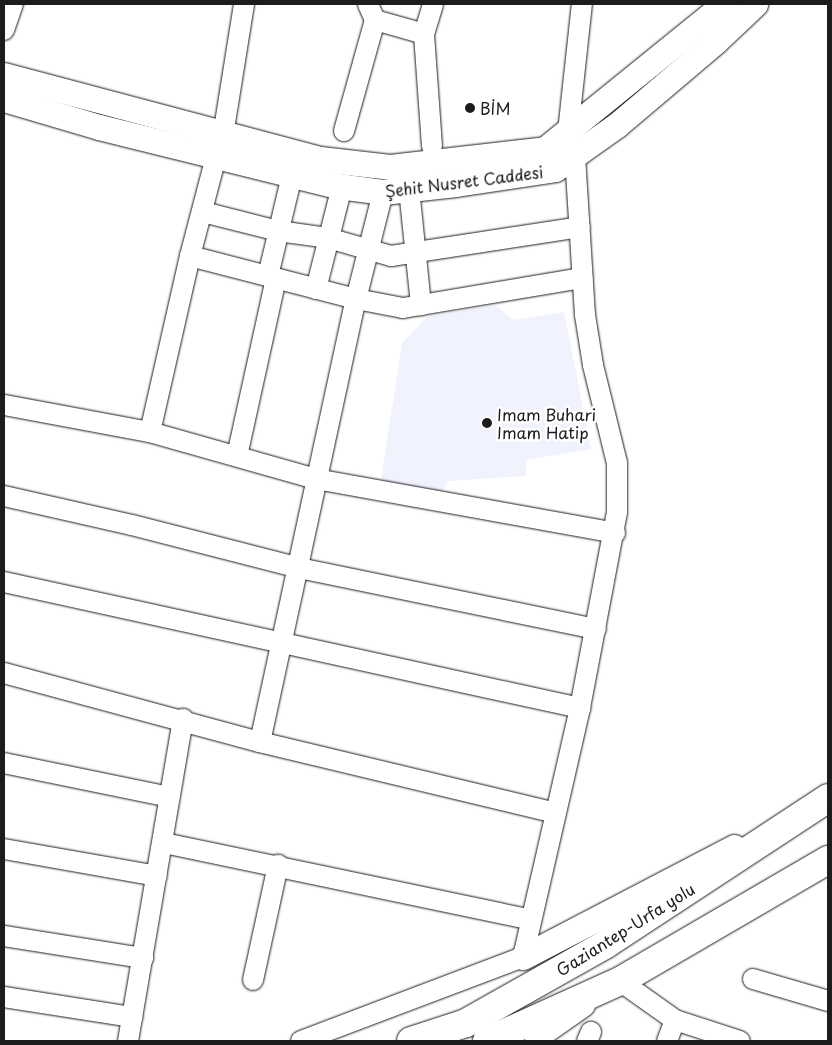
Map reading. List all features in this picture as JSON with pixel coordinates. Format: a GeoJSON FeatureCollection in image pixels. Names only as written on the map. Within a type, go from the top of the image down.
{"type":"FeatureCollection","features":[{"type":"Feature","properties":{"kind":"highway","name":"Gaziantep-Urfa yolu"},"geometry":{"type":"LineString","coordinates":[[411,1041],[466,1023],[606,944],[824,799]]}},
{"type":"Feature","properties":{"kind":"highway"},"geometry":{"type":"LineString","coordinates":[[783,889],[828,860]]}},
{"type":"Feature","properties":{"kind":"highway"},"geometry":{"type":"LineString","coordinates":[[487,1041],[620,981],[783,889],[828,866]]}},
{"type":"Feature","properties":{"kind":"main road","name":"Şehit Nusret Caddesi"},"geometry":{"type":"LineString","coordinates":[[4,75],[223,131],[320,159],[390,167],[545,149],[724,4]]}},
{"type":"Feature","properties":{"kind":"main road","name":"Şehit Nusret Caddesi"},"geometry":{"type":"LineString","coordinates":[[4,100],[292,175],[342,186],[383,192],[408,190],[555,169],[575,157],[684,69],[755,4]]}},
{"type":"Feature","properties":{"kind":"main road"},"geometry":{"type":"LineString","coordinates":[[523,958],[824,799]]}},
{"type":"Feature","properties":{"kind":"street"},"geometry":{"type":"LineString","coordinates":[[4,30],[13,4]]}},
{"type":"Feature","properties":{"kind":"street"},"geometry":{"type":"LineString","coordinates":[[150,432],[190,256],[223,131],[244,4]]}},
{"type":"Feature","properties":{"kind":"street"},"geometry":{"type":"LineString","coordinates":[[432,146],[424,34],[433,4]]}},
{"type":"Feature","properties":{"kind":"street"},"geometry":{"type":"LineString","coordinates":[[568,132],[582,4]]}},
{"type":"Feature","properties":{"kind":"street"},"geometry":{"type":"LineString","coordinates":[[344,131],[371,12],[424,34]]}},
{"type":"Feature","properties":{"kind":"street"},"geometry":{"type":"LineString","coordinates":[[301,1041],[523,958],[596,629],[615,534],[619,481],[593,365],[583,278],[575,157]]}},
{"type":"Feature","properties":{"kind":"street"},"geometry":{"type":"LineString","coordinates":[[237,456],[272,277],[278,231],[292,175]]}},
{"type":"Feature","properties":{"kind":"street"},"geometry":{"type":"LineString","coordinates":[[316,289],[342,186]]}},
{"type":"Feature","properties":{"kind":"street"},"geometry":{"type":"LineString","coordinates":[[408,190],[418,253],[421,305]]}},
{"type":"Feature","properties":{"kind":"street"},"geometry":{"type":"LineString","coordinates":[[260,742],[356,300],[383,192]]}},
{"type":"Feature","properties":{"kind":"street"},"geometry":{"type":"LineString","coordinates":[[203,212],[278,231],[328,238],[391,256],[580,227]]}},
{"type":"Feature","properties":{"kind":"street"},"geometry":{"type":"LineString","coordinates":[[190,256],[356,300],[403,308],[583,278]]}},
{"type":"Feature","properties":{"kind":"street"},"geometry":{"type":"LineString","coordinates":[[4,405],[150,432],[316,479],[615,534]]}},
{"type":"Feature","properties":{"kind":"street"},"geometry":{"type":"LineString","coordinates":[[4,496],[132,524],[299,568],[596,629]]}},
{"type":"Feature","properties":{"kind":"street"},"geometry":{"type":"LineString","coordinates":[[4,582],[580,708]]}},
{"type":"Feature","properties":{"kind":"street"},"geometry":{"type":"LineString","coordinates":[[4,673],[183,719],[260,742],[556,813]]}},
{"type":"Feature","properties":{"kind":"street"},"geometry":{"type":"LineString","coordinates":[[128,1041],[164,843],[183,719]]}},
{"type":"Feature","properties":{"kind":"street"},"geometry":{"type":"LineString","coordinates":[[4,763],[170,797]]}},
{"type":"Feature","properties":{"kind":"street"},"geometry":{"type":"LineString","coordinates":[[164,843],[278,865],[531,920]]}},
{"type":"Feature","properties":{"kind":"street"},"geometry":{"type":"LineString","coordinates":[[4,849],[157,876]]}},
{"type":"Feature","properties":{"kind":"street"},"geometry":{"type":"LineString","coordinates":[[253,980],[278,865]]}},
{"type":"Feature","properties":{"kind":"street"},"geometry":{"type":"LineString","coordinates":[[4,936],[143,958]]}},
{"type":"Feature","properties":{"kind":"street"},"geometry":{"type":"LineString","coordinates":[[753,979],[828,1001]]}},
{"type":"Feature","properties":{"kind":"street"},"geometry":{"type":"LineString","coordinates":[[536,1041],[620,981],[675,1020],[740,1041]]}},
{"type":"Feature","properties":{"kind":"street"},"geometry":{"type":"LineString","coordinates":[[4,997],[132,1017]]}},
{"type":"Feature","properties":{"kind":"street"},"geometry":{"type":"LineString","coordinates":[[667,1041],[675,1020]]}},
{"type":"Feature","properties":{"kind":"shaded area","name":"Imam Buhari Imam Hatip"},"geometry":{"type":"Polygon","coordinates":[[[495,305],[513,320],[564,312],[591,449],[526,460],[526,476],[448,481],[438,498],[380,486],[402,343],[428,316],[495,305]]]}},
{"type":"Feature","properties":{"kind":"place","name":"BİM"},"geometry":{"type":"Point","coordinates":[470,108]}},
{"type":"Feature","properties":{"kind":"place","name":"Imam Buhari Imam Hatip"},"geometry":{"type":"Point","coordinates":[487,423]}}]}
